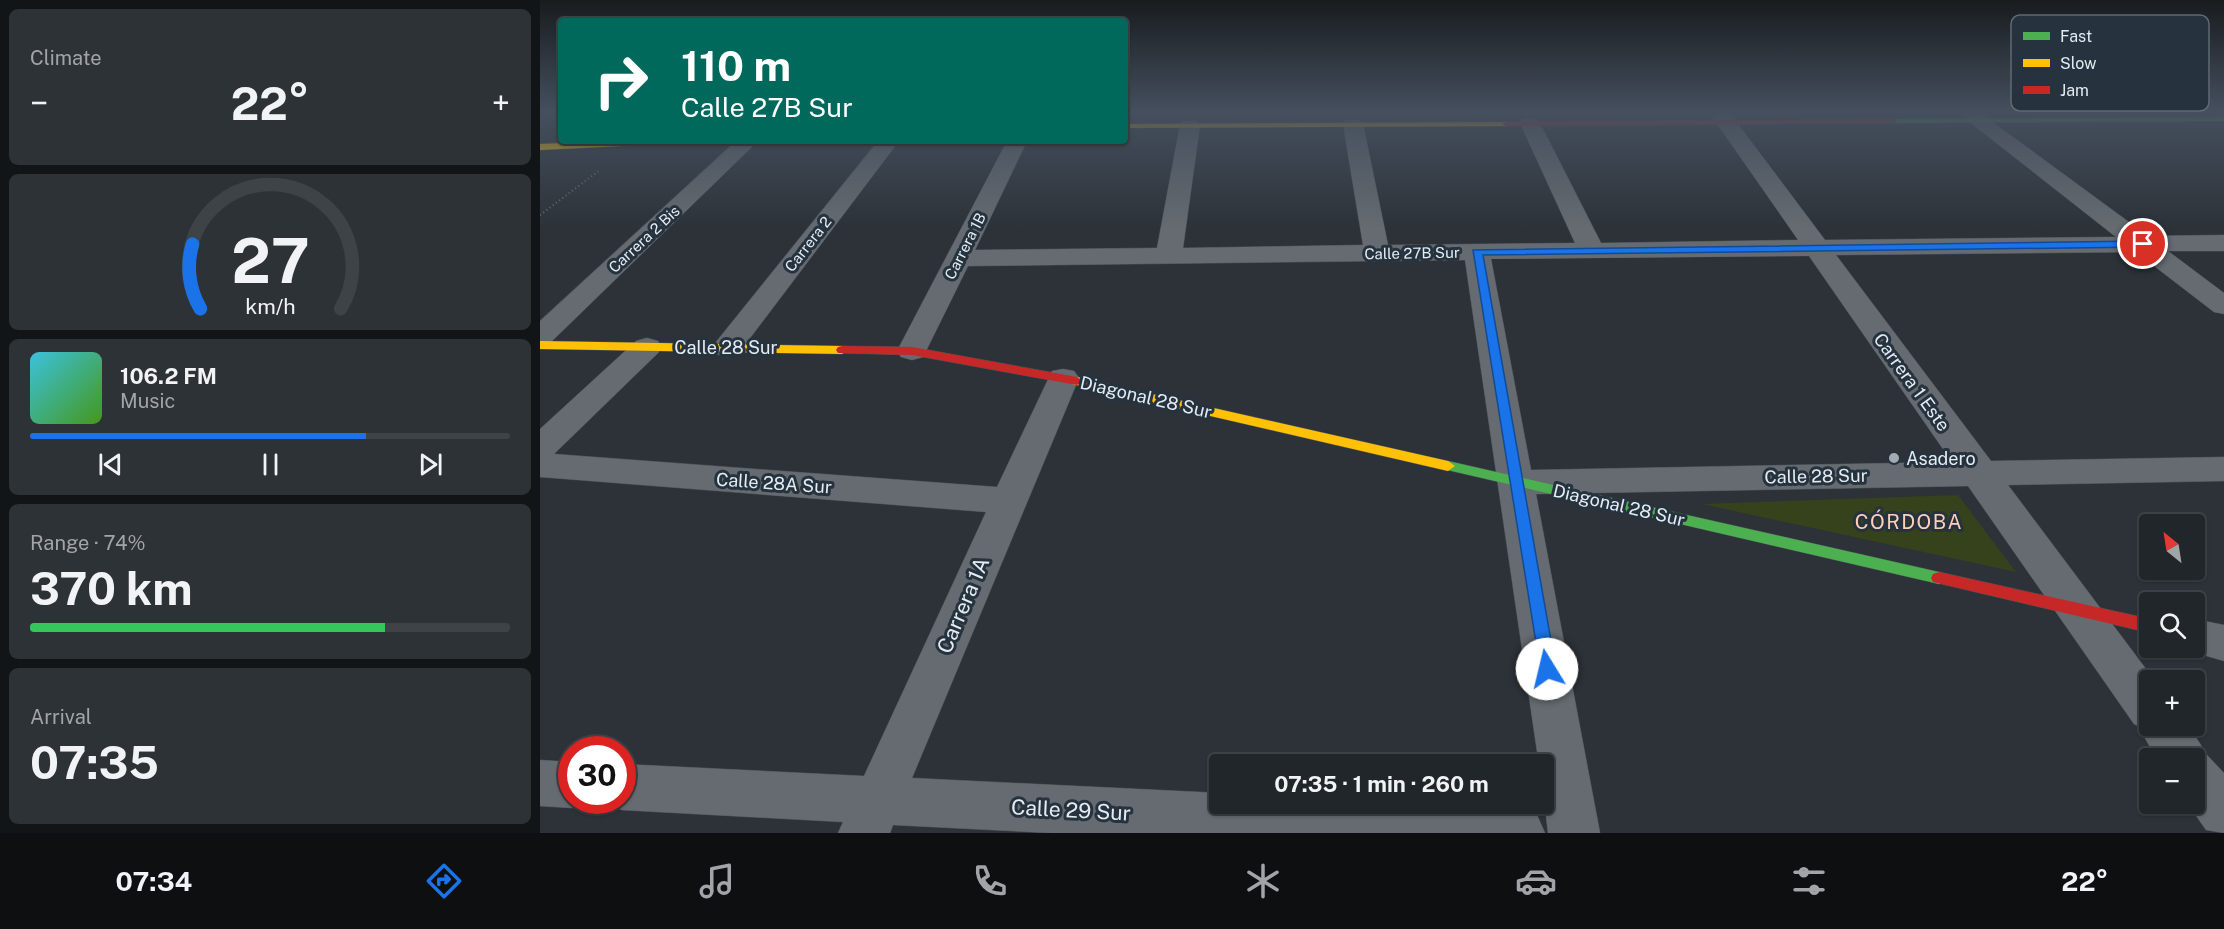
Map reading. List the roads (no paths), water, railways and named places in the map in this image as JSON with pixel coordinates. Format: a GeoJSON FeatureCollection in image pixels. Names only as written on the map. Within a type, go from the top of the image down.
{"type":"FeatureCollection","features":[{"type":"Feature","properties":{"kind":"street","name":"Carrera 2 Bis"},"geometry":{"type":"LineString","coordinates":[[540,337],[738,151]]}},
{"type":"Feature","properties":{"kind":"street","name":"Carrera 2"},"geometry":{"type":"LineString","coordinates":[[728,348],[881,151]]}},
{"type":"Feature","properties":{"kind":"street","name":"Carrera 1B"},"geometry":{"type":"LineString","coordinates":[[912,351],[1012,151]]}},
{"type":"Feature","properties":{"kind":"street"},"geometry":{"type":"LineString","coordinates":[[1169,256],[1186,151]]}},
{"type":"Feature","properties":{"kind":"street"},"geometry":{"type":"LineString","coordinates":[[1358,151],[1377,253]]}},
{"type":"Feature","properties":{"kind":"street"},"geometry":{"type":"LineString","coordinates":[[1544,151],[1592,251]]}},
{"type":"Feature","properties":{"kind":"street","name":"Carrera 1 Este"},"geometry":{"type":"LineString","coordinates":[[1747,151],[2139,695]]}},
{"type":"Feature","properties":{"kind":"street"},"geometry":{"type":"LineString","coordinates":[[2019,151],[2224,306]]}},
{"type":"Feature","properties":{"kind":"street","name":"Calle 27B Sur"},"geometry":{"type":"LineString","coordinates":[[959,258],[2224,243]]}},
{"type":"Feature","properties":{"kind":"street"},"geometry":{"type":"LineString","coordinates":[[1477,252],[1574,833]]}},
{"type":"Feature","properties":{"kind":"street","name":"Calle 28 Sur"},"geometry":{"type":"LineString","coordinates":[[540,345],[912,351]]}},
{"type":"Feature","properties":{"kind":"street"},"geometry":{"type":"LineString","coordinates":[[540,448],[647,347]]}},
{"type":"Feature","properties":{"kind":"street","name":"Diagonal 28 Sur"},"geometry":{"type":"LineString","coordinates":[[912,351],[1063,378],[2139,624]]}},
{"type":"Feature","properties":{"kind":"street","name":"Carrera 1A"},"geometry":{"type":"LineString","coordinates":[[872,817],[1063,378]]}},
{"type":"Feature","properties":{"kind":"street","name":"Calle 28A Sur"},"geometry":{"type":"LineString","coordinates":[[540,465],[1008,501]]}},
{"type":"Feature","properties":{"kind":"street","name":"Calle 28 Sur"},"geometry":{"type":"LineString","coordinates":[[1516,482],[2224,468]]}},
{"type":"Feature","properties":{"kind":"street"},"geometry":{"type":"LineString","coordinates":[[2205,639],[2224,643]]}},
{"type":"Feature","properties":{"kind":"street"},"geometry":{"type":"LineString","coordinates":[[540,783],[558,784]]}},
{"type":"Feature","properties":{"kind":"street"},"geometry":{"type":"LineString","coordinates":[[2205,787],[2224,813]]}},
{"type":"Feature","properties":{"kind":"street","name":"Calle 29 Sur"},"geometry":{"type":"LineString","coordinates":[[636,789],[872,817],[1519,833]]}},
{"type":"Feature","properties":{"kind":"place","name":"Asadero"},"geometry":{"type":"Point","coordinates":[1894,458]}},
{"type":"Feature","properties":{"kind":"district","name":"CÓRDOBA"},"geometry":{"type":"Point","coordinates":[1909,522]}}]}
